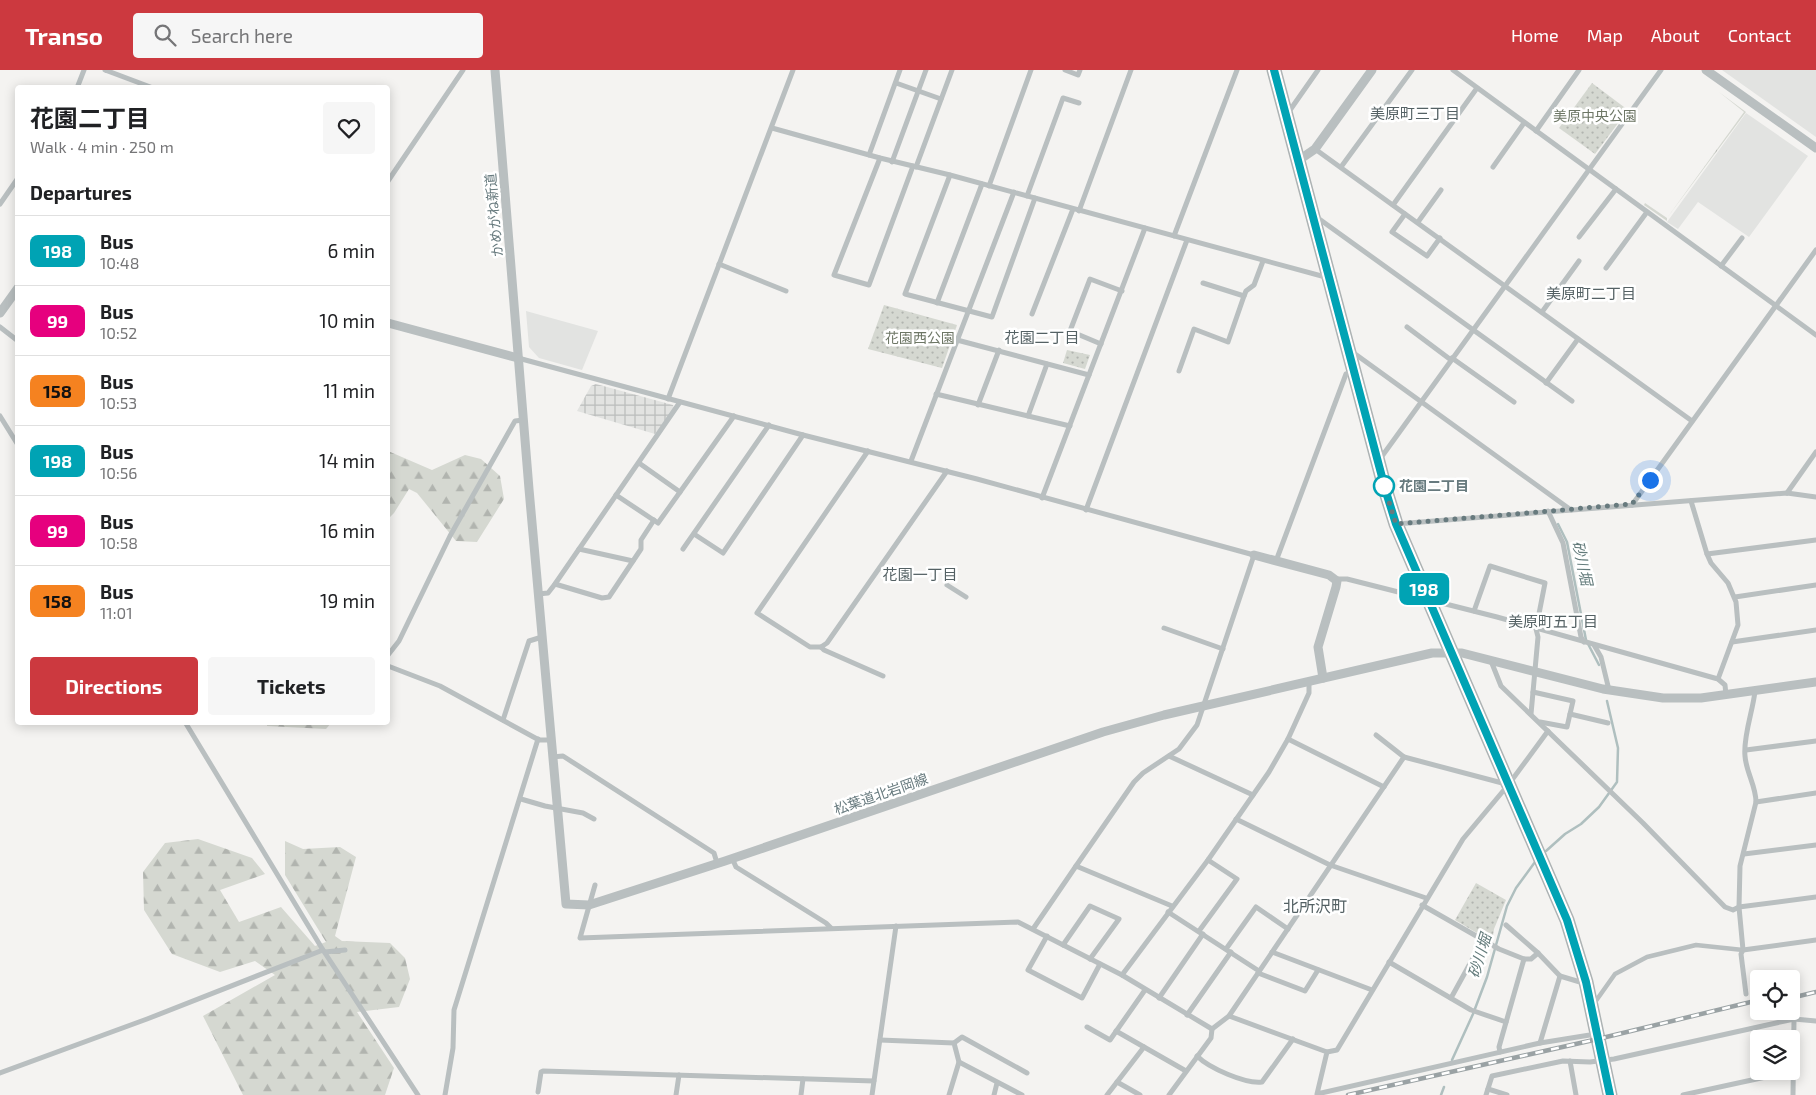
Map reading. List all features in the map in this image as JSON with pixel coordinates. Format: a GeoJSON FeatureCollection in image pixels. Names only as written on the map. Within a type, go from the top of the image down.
{"type":"FeatureCollection","features":[{"type":"Feature","properties":{"kind":"main road"},"geometry":{"type":"LineString","coordinates":[[1274,70],[1396,524],[1567,920],[1586,982],[1610,1095]]}},
{"type":"Feature","properties":{"kind":"street"},"geometry":{"type":"LineString","coordinates":[[78,85],[84,70]]}},
{"type":"Feature","properties":{"kind":"street"},"geometry":{"type":"LineString","coordinates":[[104,70],[145,85]]}},
{"type":"Feature","properties":{"kind":"street"},"geometry":{"type":"LineString","coordinates":[[390,179],[464,70]]}},
{"type":"Feature","properties":{"kind":"street","name":"かめがね新道"},"geometry":{"type":"LineString","coordinates":[[495,70],[550,740],[566,904]]}},
{"type":"Feature","properties":{"kind":"street"},"geometry":{"type":"LineString","coordinates":[[668,398],[793,70]]}},
{"type":"Feature","properties":{"kind":"street"},"geometry":{"type":"LineString","coordinates":[[869,155],[900,70]]}},
{"type":"Feature","properties":{"kind":"street"},"geometry":{"type":"LineString","coordinates":[[892,162],[926,70]]}},
{"type":"Feature","properties":{"kind":"street"},"geometry":{"type":"LineString","coordinates":[[880,158],[834,275],[869,285],[952,70]]}},
{"type":"Feature","properties":{"kind":"street"},"geometry":{"type":"LineString","coordinates":[[989,186],[1031,70]]}},
{"type":"Feature","properties":{"kind":"street"},"geometry":{"type":"LineString","coordinates":[[1065,70],[1078,74],[1080,70]]}},
{"type":"Feature","properties":{"kind":"street"},"geometry":{"type":"LineString","coordinates":[[1079,210],[1131,70]]}},
{"type":"Feature","properties":{"kind":"street"},"geometry":{"type":"LineString","coordinates":[[1174,236],[1237,70]]}},
{"type":"Feature","properties":{"kind":"street"},"geometry":{"type":"LineString","coordinates":[[1286,115],[1318,70]]}},
{"type":"Feature","properties":{"kind":"street"},"geometry":{"type":"LineString","coordinates":[[1299,160],[1315,149],[1372,70]]}},
{"type":"Feature","properties":{"kind":"street"},"geometry":{"type":"LineString","coordinates":[[1340,167],[1412,70]]}},
{"type":"Feature","properties":{"kind":"street"},"geometry":{"type":"LineString","coordinates":[[1453,70],[1816,335]]}},
{"type":"Feature","properties":{"kind":"street"},"geometry":{"type":"LineString","coordinates":[[1536,131],[1579,70]]}},
{"type":"Feature","properties":{"kind":"street"},"geometry":{"type":"LineString","coordinates":[[1378,462],[1661,70]]}},
{"type":"Feature","properties":{"kind":"street"},"geometry":{"type":"LineString","coordinates":[[1706,70],[1816,148]]}},
{"type":"Feature","properties":{"kind":"street"},"geometry":{"type":"LineString","coordinates":[[896,83],[941,99]]}},
{"type":"Feature","properties":{"kind":"street"},"geometry":{"type":"LineString","coordinates":[[1393,206],[1477,88]]}},
{"type":"Feature","properties":{"kind":"street"},"geometry":{"type":"LineString","coordinates":[[1027,196],[1063,98],[1079,103]]}},
{"type":"Feature","properties":{"kind":"street"},"geometry":{"type":"LineString","coordinates":[[1493,167],[1524,123]]}},
{"type":"Feature","properties":{"kind":"street"},"geometry":{"type":"LineString","coordinates":[[772,128],[892,162],[950,175],[1330,278]]}},
{"type":"Feature","properties":{"kind":"street"},"geometry":{"type":"LineString","coordinates":[[1315,149],[1692,422]]}},
{"type":"Feature","properties":{"kind":"street"},"geometry":{"type":"LineString","coordinates":[[950,175],[905,294],[992,318],[1035,198]]}},
{"type":"Feature","properties":{"kind":"street"},"geometry":{"type":"LineString","coordinates":[[0,204],[15,182]]}},
{"type":"Feature","properties":{"kind":"street"},"geometry":{"type":"LineString","coordinates":[[937,302],[982,184]]}},
{"type":"Feature","properties":{"kind":"street"},"geometry":{"type":"LineString","coordinates":[[1579,237],[1616,189]]}},
{"type":"Feature","properties":{"kind":"street"},"geometry":{"type":"LineString","coordinates":[[1418,222],[1441,190]]}},
{"type":"Feature","properties":{"kind":"street"},"geometry":{"type":"LineString","coordinates":[[911,461],[1014,192]]}},
{"type":"Feature","properties":{"kind":"street"},"geometry":{"type":"LineString","coordinates":[[1032,314],[1073,209]]}},
{"type":"Feature","properties":{"kind":"street"},"geometry":{"type":"LineString","coordinates":[[1606,268],[1647,212]]}},
{"type":"Feature","properties":{"kind":"street"},"geometry":{"type":"LineString","coordinates":[[1313,214],[1572,401]]}},
{"type":"Feature","properties":{"kind":"street"},"geometry":{"type":"LineString","coordinates":[[1405,214],[1392,232],[1427,256],[1440,238]]}},
{"type":"Feature","properties":{"kind":"street"},"geometry":{"type":"LineString","coordinates":[[1042,498],[1145,228]]}},
{"type":"Feature","properties":{"kind":"street"},"geometry":{"type":"LineString","coordinates":[[1722,266],[1742,238]]}},
{"type":"Feature","properties":{"kind":"street"},"geometry":{"type":"LineString","coordinates":[[1086,510],[1187,240]]}},
{"type":"Feature","properties":{"kind":"street"},"geometry":{"type":"LineString","coordinates":[[1632,504],[1816,250]]}},
{"type":"Feature","properties":{"kind":"street"},"geometry":{"type":"LineString","coordinates":[[1179,371],[1194,329],[1228,342],[1246,291],[1254,285],[1263,261]]}},
{"type":"Feature","properties":{"kind":"street"},"geometry":{"type":"LineString","coordinates":[[1542,312],[1579,261]]}},
{"type":"Feature","properties":{"kind":"street"},"geometry":{"type":"LineString","coordinates":[[719,264],[786,291]]}},
{"type":"Feature","properties":{"kind":"street"},"geometry":{"type":"LineString","coordinates":[[1101,344],[1070,331],[1090,279],[1122,290]]}},
{"type":"Feature","properties":{"kind":"street"},"geometry":{"type":"LineString","coordinates":[[1203,283],[1244,296]]}},
{"type":"Feature","properties":{"kind":"street"},"geometry":{"type":"LineString","coordinates":[[0,313],[15,292]]}},
{"type":"Feature","properties":{"kind":"street"},"geometry":{"type":"LineString","coordinates":[[390,324],[803,435],[911,461],[1328,575],[1335,579],[1347,579],[1474,611],[1718,679],[1725,685],[1726,695]]}},
{"type":"Feature","properties":{"kind":"street"},"geometry":{"type":"LineString","coordinates":[[0,327],[15,339]]}},
{"type":"Feature","properties":{"kind":"street"},"geometry":{"type":"LineString","coordinates":[[1407,327],[1514,402]]}},
{"type":"Feature","properties":{"kind":"street"},"geometry":{"type":"LineString","coordinates":[[1546,383],[1578,339]]}},
{"type":"Feature","properties":{"kind":"street"},"geometry":{"type":"LineString","coordinates":[[958,340],[1089,375]]}},
{"type":"Feature","properties":{"kind":"street"},"geometry":{"type":"LineString","coordinates":[[1348,349],[1572,510]]}},
{"type":"Feature","properties":{"kind":"street"},"geometry":{"type":"LineString","coordinates":[[978,404],[998,350]]}},
{"type":"Feature","properties":{"kind":"street"},"geometry":{"type":"LineString","coordinates":[[1028,416],[1046,364]]}},
{"type":"Feature","properties":{"kind":"street"},"geometry":{"type":"LineString","coordinates":[[1276,561],[1346,374],[1354,372]]}},
{"type":"Feature","properties":{"kind":"street"},"geometry":{"type":"LineString","coordinates":[[936,394],[1070,426]]}},
{"type":"Feature","properties":{"kind":"street"},"geometry":{"type":"LineString","coordinates":[[538,594],[548,593],[555,584],[680,402]]}},
{"type":"Feature","properties":{"kind":"street"},"geometry":{"type":"LineString","coordinates":[[0,416],[15,440]]}},
{"type":"Feature","properties":{"kind":"street"},"geometry":{"type":"LineString","coordinates":[[616,495],[658,523],[734,416]]}},
{"type":"Feature","properties":{"kind":"street"},"geometry":{"type":"LineString","coordinates":[[390,653],[400,641],[450,536],[515,420],[523,420]]}},
{"type":"Feature","properties":{"kind":"street"},"geometry":{"type":"LineString","coordinates":[[683,549],[769,425]]}},
{"type":"Feature","properties":{"kind":"street"},"geometry":{"type":"LineString","coordinates":[[694,534],[723,553],[803,435]]}},
{"type":"Feature","properties":{"kind":"street"},"geometry":{"type":"LineString","coordinates":[[868,451],[757,613],[810,647],[821,646],[827,643],[947,471]]}},
{"type":"Feature","properties":{"kind":"street"},"geometry":{"type":"LineString","coordinates":[[1787,493],[1816,452]]}},
{"type":"Feature","properties":{"kind":"street"},"geometry":{"type":"LineString","coordinates":[[639,463],[680,492]]}},
{"type":"Feature","properties":{"kind":"street"},"geometry":{"type":"LineString","coordinates":[[1396,524],[1787,493],[1816,497]]}},
{"type":"Feature","properties":{"kind":"street"},"geometry":{"type":"LineString","coordinates":[[1691,501],[1711,563],[1728,583],[1735,597],[1738,624],[1718,679]]}},
{"type":"Feature","properties":{"kind":"street"},"geometry":{"type":"LineString","coordinates":[[1548,511],[1563,543],[1581,637],[1584,642]]}},
{"type":"Feature","properties":{"kind":"street"},"geometry":{"type":"LineString","coordinates":[[555,584],[606,598],[609,597],[641,549],[641,540],[654,520]]}},
{"type":"Feature","properties":{"kind":"street"},"geometry":{"type":"LineString","coordinates":[[1707,554],[1816,540]]}},
{"type":"Feature","properties":{"kind":"street"},"geometry":{"type":"LineString","coordinates":[[579,549],[633,561]]}},
{"type":"Feature","properties":{"kind":"street"},"geometry":{"type":"LineString","coordinates":[[1033,930],[1134,782],[1143,773],[1179,749],[1193,732],[1204,706],[1254,555]]}},
{"type":"Feature","properties":{"kind":"street"},"geometry":{"type":"LineString","coordinates":[[1474,611],[1490,566],[1545,583],[1536,629],[1538,633],[1531,714]]}},
{"type":"Feature","properties":{"kind":"street"},"geometry":{"type":"LineString","coordinates":[[1323,678],[1318,648],[1336,587],[1335,579]]}},
{"type":"Feature","properties":{"kind":"street"},"geometry":{"type":"LineString","coordinates":[[947,585],[966,597]]}},
{"type":"Feature","properties":{"kind":"street"},"geometry":{"type":"LineString","coordinates":[[1735,597],[1816,585]]}},
{"type":"Feature","properties":{"kind":"street"},"geometry":{"type":"LineString","coordinates":[[1164,628],[1223,649]]}},
{"type":"Feature","properties":{"kind":"street"},"geometry":{"type":"LineString","coordinates":[[1732,642],[1816,630]]}},
{"type":"Feature","properties":{"kind":"street"},"geometry":{"type":"LineString","coordinates":[[503,720],[529,640],[542,637]]}},
{"type":"Feature","properties":{"kind":"street"},"geometry":{"type":"LineString","coordinates":[[1592,644],[1601,657],[1609,690]]}},
{"type":"Feature","properties":{"kind":"street"},"geometry":{"type":"LineString","coordinates":[[821,646],[824,650],[883,676]]}},
{"type":"Feature","properties":{"kind":"street","name":"松葉道北岩岡線"},"geometry":{"type":"LineString","coordinates":[[566,904],[589,905],[717,864],[1103,732],[1204,706],[1432,653],[1462,653],[1535,673],[1609,690],[1663,698],[1726,695],[1816,682]]}},
{"type":"Feature","properties":{"kind":"street"},"geometry":{"type":"LineString","coordinates":[[1491,661],[1501,686],[1643,823],[1725,907],[1733,910],[1740,907],[1816,897]]}},
{"type":"Feature","properties":{"kind":"street"},"geometry":{"type":"LineString","coordinates":[[390,667],[440,686],[538,739],[550,740]]}},
{"type":"Feature","properties":{"kind":"street"},"geometry":{"type":"LineString","coordinates":[[1122,975],[1208,860],[1269,772],[1288,739],[1309,693],[1309,682]]}},
{"type":"Feature","properties":{"kind":"street"},"geometry":{"type":"LineString","coordinates":[[1746,994],[1742,954],[1740,866],[1756,802],[1756,793],[1745,757],[1755,691]]}},
{"type":"Feature","properties":{"kind":"street"},"geometry":{"type":"LineString","coordinates":[[1533,692],[1573,701],[1567,727],[1539,721]]}},
{"type":"Feature","properties":{"kind":"street"},"geometry":{"type":"LineString","coordinates":[[1570,714],[1608,723]]}},
{"type":"Feature","properties":{"kind":"street"},"geometry":{"type":"LineString","coordinates":[[187,725],[324,951],[418,1095]]}},
{"type":"Feature","properties":{"kind":"street"},"geometry":{"type":"LineString","coordinates":[[1228,1016],[1327,1052],[1337,1050],[1426,898],[1463,839],[1509,784],[1548,731]]}},
{"type":"Feature","properties":{"kind":"street"},"geometry":{"type":"LineString","coordinates":[[1376,735],[1404,757],[1499,783],[1509,784]]}},
{"type":"Feature","properties":{"kind":"street"},"geometry":{"type":"LineString","coordinates":[[445,1095],[453,1048],[454,1010],[521,799],[538,739]]}},
{"type":"Feature","properties":{"kind":"street"},"geometry":{"type":"LineString","coordinates":[[1288,739],[1384,787]]}},
{"type":"Feature","properties":{"kind":"street"},"geometry":{"type":"LineString","coordinates":[[1746,750],[1816,741]]}},
{"type":"Feature","properties":{"kind":"street"},"geometry":{"type":"LineString","coordinates":[[552,757],[563,756],[616,790],[714,854],[717,864]]}},
{"type":"Feature","properties":{"kind":"street"},"geometry":{"type":"LineString","coordinates":[[1169,756],[1253,795]]}},
{"type":"Feature","properties":{"kind":"street"},"geometry":{"type":"LineString","coordinates":[[1212,1029],[1228,1016],[1404,757]]}},
{"type":"Feature","properties":{"kind":"street"},"geometry":{"type":"LineString","coordinates":[[1756,802],[1816,793]]}},
{"type":"Feature","properties":{"kind":"street"},"geometry":{"type":"LineString","coordinates":[[521,799],[583,813],[594,818]]}},
{"type":"Feature","properties":{"kind":"street"},"geometry":{"type":"LineString","coordinates":[[1236,819],[1330,865],[1426,898]]}},
{"type":"Feature","properties":{"kind":"street"},"geometry":{"type":"LineString","coordinates":[[1744,854],[1816,844]]}},
{"type":"Feature","properties":{"kind":"street"},"geometry":{"type":"LineString","coordinates":[[732,858],[736,867],[826,923],[831,928]]}},
{"type":"Feature","properties":{"kind":"street"},"geometry":{"type":"LineString","coordinates":[[1159,998],[1237,879],[1208,860]]}},
{"type":"Feature","properties":{"kind":"street"},"geometry":{"type":"LineString","coordinates":[[1076,866],[1172,906]]}},
{"type":"Feature","properties":{"kind":"street"},"geometry":{"type":"LineString","coordinates":[[595,886],[580,938],[1018,922],[1122,975],[1212,1029]]}},
{"type":"Feature","properties":{"kind":"street"},"geometry":{"type":"LineString","coordinates":[[1422,905],[1496,947],[1524,959],[1531,959],[1538,953]]}},
{"type":"Feature","properties":{"kind":"street"},"geometry":{"type":"LineString","coordinates":[[1063,945],[1090,906],[1119,918],[1090,959]]}},
{"type":"Feature","properties":{"kind":"street"},"geometry":{"type":"LineString","coordinates":[[1187,1015],[1256,907],[1288,929]]}},
{"type":"Feature","properties":{"kind":"street"},"geometry":{"type":"LineString","coordinates":[[1168,912],[1228,950],[1258,972],[1305,991],[1318,970]]}},
{"type":"Feature","properties":{"kind":"street"},"geometry":{"type":"LineString","coordinates":[[1506,925],[1538,953],[1560,976],[1586,982]]}},
{"type":"Feature","properties":{"kind":"street"},"geometry":{"type":"LineString","coordinates":[[872,1095],[896,926]]}},
{"type":"Feature","properties":{"kind":"street"},"geometry":{"type":"LineString","coordinates":[[1047,936],[1028,970],[1082,998],[1100,964]]}},
{"type":"Feature","properties":{"kind":"street"},"geometry":{"type":"LineString","coordinates":[[1451,998],[1483,940]]}},
{"type":"Feature","properties":{"kind":"street"},"geometry":{"type":"LineString","coordinates":[[1591,1007],[1615,974],[1647,957],[1696,944],[1743,950],[1816,940]]}},
{"type":"Feature","properties":{"kind":"street"},"geometry":{"type":"LineString","coordinates":[[0,1073],[324,951],[344,950]]}},
{"type":"Feature","properties":{"kind":"street"},"geometry":{"type":"LineString","coordinates":[[1272,952],[1372,990]]}},
{"type":"Feature","properties":{"kind":"street"},"geometry":{"type":"LineString","coordinates":[[1500,1052],[1499,1047],[1524,959]]}},
{"type":"Feature","properties":{"kind":"street"},"geometry":{"type":"LineString","coordinates":[[1389,962],[1474,1012],[1506,1022]]}},
{"type":"Feature","properties":{"kind":"street"},"geometry":{"type":"LineString","coordinates":[[1540,1043],[1560,976]]}},
{"type":"Feature","properties":{"kind":"street"},"geometry":{"type":"LineString","coordinates":[[1088,1027],[1110,1040],[1145,990]]}},
{"type":"Feature","properties":{"kind":"street"},"geometry":{"type":"LineString","coordinates":[[1507,1095],[1487,1092],[1492,1076],[1562,1061],[1603,1061],[1789,1020]]}},
{"type":"Feature","properties":{"kind":"street"},"geometry":{"type":"LineString","coordinates":[[1800,1020],[1816,1021]]}},
{"type":"Feature","properties":{"kind":"street"},"geometry":{"type":"LineString","coordinates":[[1169,1095],[1212,1038],[1212,1029]]}},
{"type":"Feature","properties":{"kind":"street"},"geometry":{"type":"LineString","coordinates":[[1116,1031],[1186,1071]]}},
{"type":"Feature","properties":{"kind":"street"},"geometry":{"type":"LineString","coordinates":[[1327,1052],[1317,1094],[1540,1043],[1597,1034]]}},
{"type":"Feature","properties":{"kind":"street"},"geometry":{"type":"LineString","coordinates":[[880,1040],[954,1044],[962,1037],[1027,1073]]}},
{"type":"Feature","properties":{"kind":"street"},"geometry":{"type":"LineString","coordinates":[[1197,1056],[1210,1067],[1254,1083],[1262,1082],[1293,1039]]}},
{"type":"Feature","properties":{"kind":"street"},"geometry":{"type":"LineString","coordinates":[[950,1095],[958,1062],[954,1044]]}},
{"type":"Feature","properties":{"kind":"street"},"geometry":{"type":"LineString","coordinates":[[1107,1095],[1144,1047]]}},
{"type":"Feature","properties":{"kind":"street"},"geometry":{"type":"LineString","coordinates":[[1570,1061],[1576,1095]]}},
{"type":"Feature","properties":{"kind":"street"},"geometry":{"type":"LineString","coordinates":[[958,1062],[1022,1095]]}},
{"type":"Feature","properties":{"kind":"street"},"geometry":{"type":"LineString","coordinates":[[538,1092],[541,1072],[543,1071],[874,1081]]}},
{"type":"Feature","properties":{"kind":"street"},"geometry":{"type":"LineString","coordinates":[[676,1095],[679,1075]]}},
{"type":"Feature","properties":{"kind":"street"},"geometry":{"type":"LineString","coordinates":[[801,1095],[803,1079]]}},
{"type":"Feature","properties":{"kind":"street"},"geometry":{"type":"LineString","coordinates":[[1683,1095],[1755,1080]]}},
{"type":"Feature","properties":{"kind":"street"},"geometry":{"type":"LineString","coordinates":[[1793,1080],[1793,1095]]}},
{"type":"Feature","properties":{"kind":"street"},"geometry":{"type":"LineString","coordinates":[[1117,1082],[1140,1095]]}},
{"type":"Feature","properties":{"kind":"street"},"geometry":{"type":"LineString","coordinates":[[994,1095],[997,1083]]}},
{"type":"Feature","properties":{"kind":"shaded area"},"geometry":{"type":"Polygon","coordinates":[[[1722,70],[1816,70],[1816,137],[1722,70]]]}},
{"type":"Feature","properties":{"kind":"shaded area"},"geometry":{"type":"Polygon","coordinates":[[[1746,113],[1808,156],[1749,237],[1698,202],[1678,229],[1667,222],[1746,113]]]}},
{"type":"Feature","properties":{"kind":"shaded area"},"geometry":{"type":"Polygon","coordinates":[[[526,311],[598,331],[582,370],[539,358],[529,347],[526,311]]]}},
{"type":"Feature","properties":{"kind":"shaded area"},"geometry":{"type":"Polygon","coordinates":[[[596,384],[673,405],[674,408],[655,434],[577,411],[591,386],[596,384]]]}},
{"type":"Feature","properties":{"kind":"green space","name":"美原中央公園"},"geometry":{"type":"Polygon","coordinates":[[[1592,83],[1628,110],[1595,154],[1559,128],[1592,83]]]}},
{"type":"Feature","properties":{"kind":"green space"},"geometry":{"type":"Polygon","coordinates":[[[1719,92],[1746,112],[1667,218],[1744,112],[1719,92]]]}},
{"type":"Feature","properties":{"kind":"green space"},"geometry":{"type":"Polygon","coordinates":[[[1645,203],[1667,218],[1667,221],[1644,205],[1645,203]]]}},
{"type":"Feature","properties":{"kind":"green space","name":"花園西公園"},"geometry":{"type":"Polygon","coordinates":[[[884,305],[957,325],[942,368],[868,349],[884,305]]]}},
{"type":"Feature","properties":{"kind":"green space"},"geometry":{"type":"Polygon","coordinates":[[[1067,350],[1090,355],[1085,369],[1063,363],[1067,350]]]}},
{"type":"Feature","properties":{"kind":"green space"},"geometry":{"type":"Polygon","coordinates":[[[390,452],[432,470],[465,455],[481,459],[500,476],[504,499],[477,542],[456,541],[417,493],[409,489],[390,517],[390,452]]]}},
{"type":"Feature","properties":{"kind":"green space"},"geometry":{"type":"Polygon","coordinates":[[[267,725],[329,725],[326,729],[267,725]]]}},
{"type":"Feature","properties":{"kind":"green space"},"geometry":{"type":"Polygon","coordinates":[[[198,839],[252,858],[265,874],[220,890],[239,922],[281,907],[315,946],[326,942],[285,875],[285,841],[303,849],[340,847],[356,857],[335,936],[342,941],[390,943],[405,958],[410,979],[399,1007],[357,1012],[394,1068],[385,1095],[243,1095],[203,1016],[275,975],[255,961],[220,972],[172,954],[144,910],[143,872],[165,843],[198,839]]]}},
{"type":"Feature","properties":{"kind":"green space"},"geometry":{"type":"Polygon","coordinates":[[[1476,883],[1506,900],[1494,929],[1492,942],[1455,920],[1476,883]]]}},
{"type":"Feature","properties":{"kind":"waterway","name":"砂川堀"},"geometry":{"type":"LineString","coordinates":[[1558,524],[1567,542],[1586,640],[1599,665]]}},
{"type":"Feature","properties":{"kind":"waterway","name":"砂川堀"},"geometry":{"type":"LineString","coordinates":[[1546,851],[1565,834],[1581,824],[1599,807],[1617,782],[1618,748],[1607,701]]}},
{"type":"Feature","properties":{"kind":"waterway","name":"砂川堀"},"geometry":{"type":"LineString","coordinates":[[1452,1060],[1487,977],[1507,906],[1516,888],[1535,862]]}},
{"type":"Feature","properties":{"kind":"waterway","name":"砂川堀"},"geometry":{"type":"LineString","coordinates":[[1441,1095],[1444,1087]]}},
{"type":"Feature","properties":{"kind":"railway"},"geometry":{"type":"LineString","coordinates":[[1800,996],[1816,992]]}},
{"type":"Feature","properties":{"kind":"railway"},"geometry":{"type":"LineString","coordinates":[[1348,1095],[1598,1039],[1750,1002]]}},
{"type":"Feature","properties":{"kind":"bus line","name":"198"},"geometry":{"type":"LineString","coordinates":[[1274,70],[1396,524],[1567,920],[1586,982],[1610,1095]]}},
{"type":"Feature","properties":{"kind":"place","name":"花園二丁目"},"geometry":{"type":"Point","coordinates":[1384,486]}},
{"type":"Feature","properties":{"kind":"district","name":"美原町三丁目"},"geometry":{"type":"Point","coordinates":[1415,114]}},
{"type":"Feature","properties":{"kind":"district","name":"美原町二丁目"},"geometry":{"type":"Point","coordinates":[1591,294]}},
{"type":"Feature","properties":{"kind":"district","name":"花園二丁目"},"geometry":{"type":"Point","coordinates":[1042,338]}},
{"type":"Feature","properties":{"kind":"district","name":"花園一丁目"},"geometry":{"type":"Point","coordinates":[920,575]}},
{"type":"Feature","properties":{"kind":"district","name":"美原町五丁目"},"geometry":{"type":"Point","coordinates":[1553,622]}},
{"type":"Feature","properties":{"kind":"district","name":"北所沢町"},"geometry":{"type":"Point","coordinates":[1315,906]}},
{"type":"Feature","properties":{"kind":"route"},"geometry":{"type":"LineString","coordinates":[[1384,486],[1396,524],[1632,504],[1650,480]]}}]}
